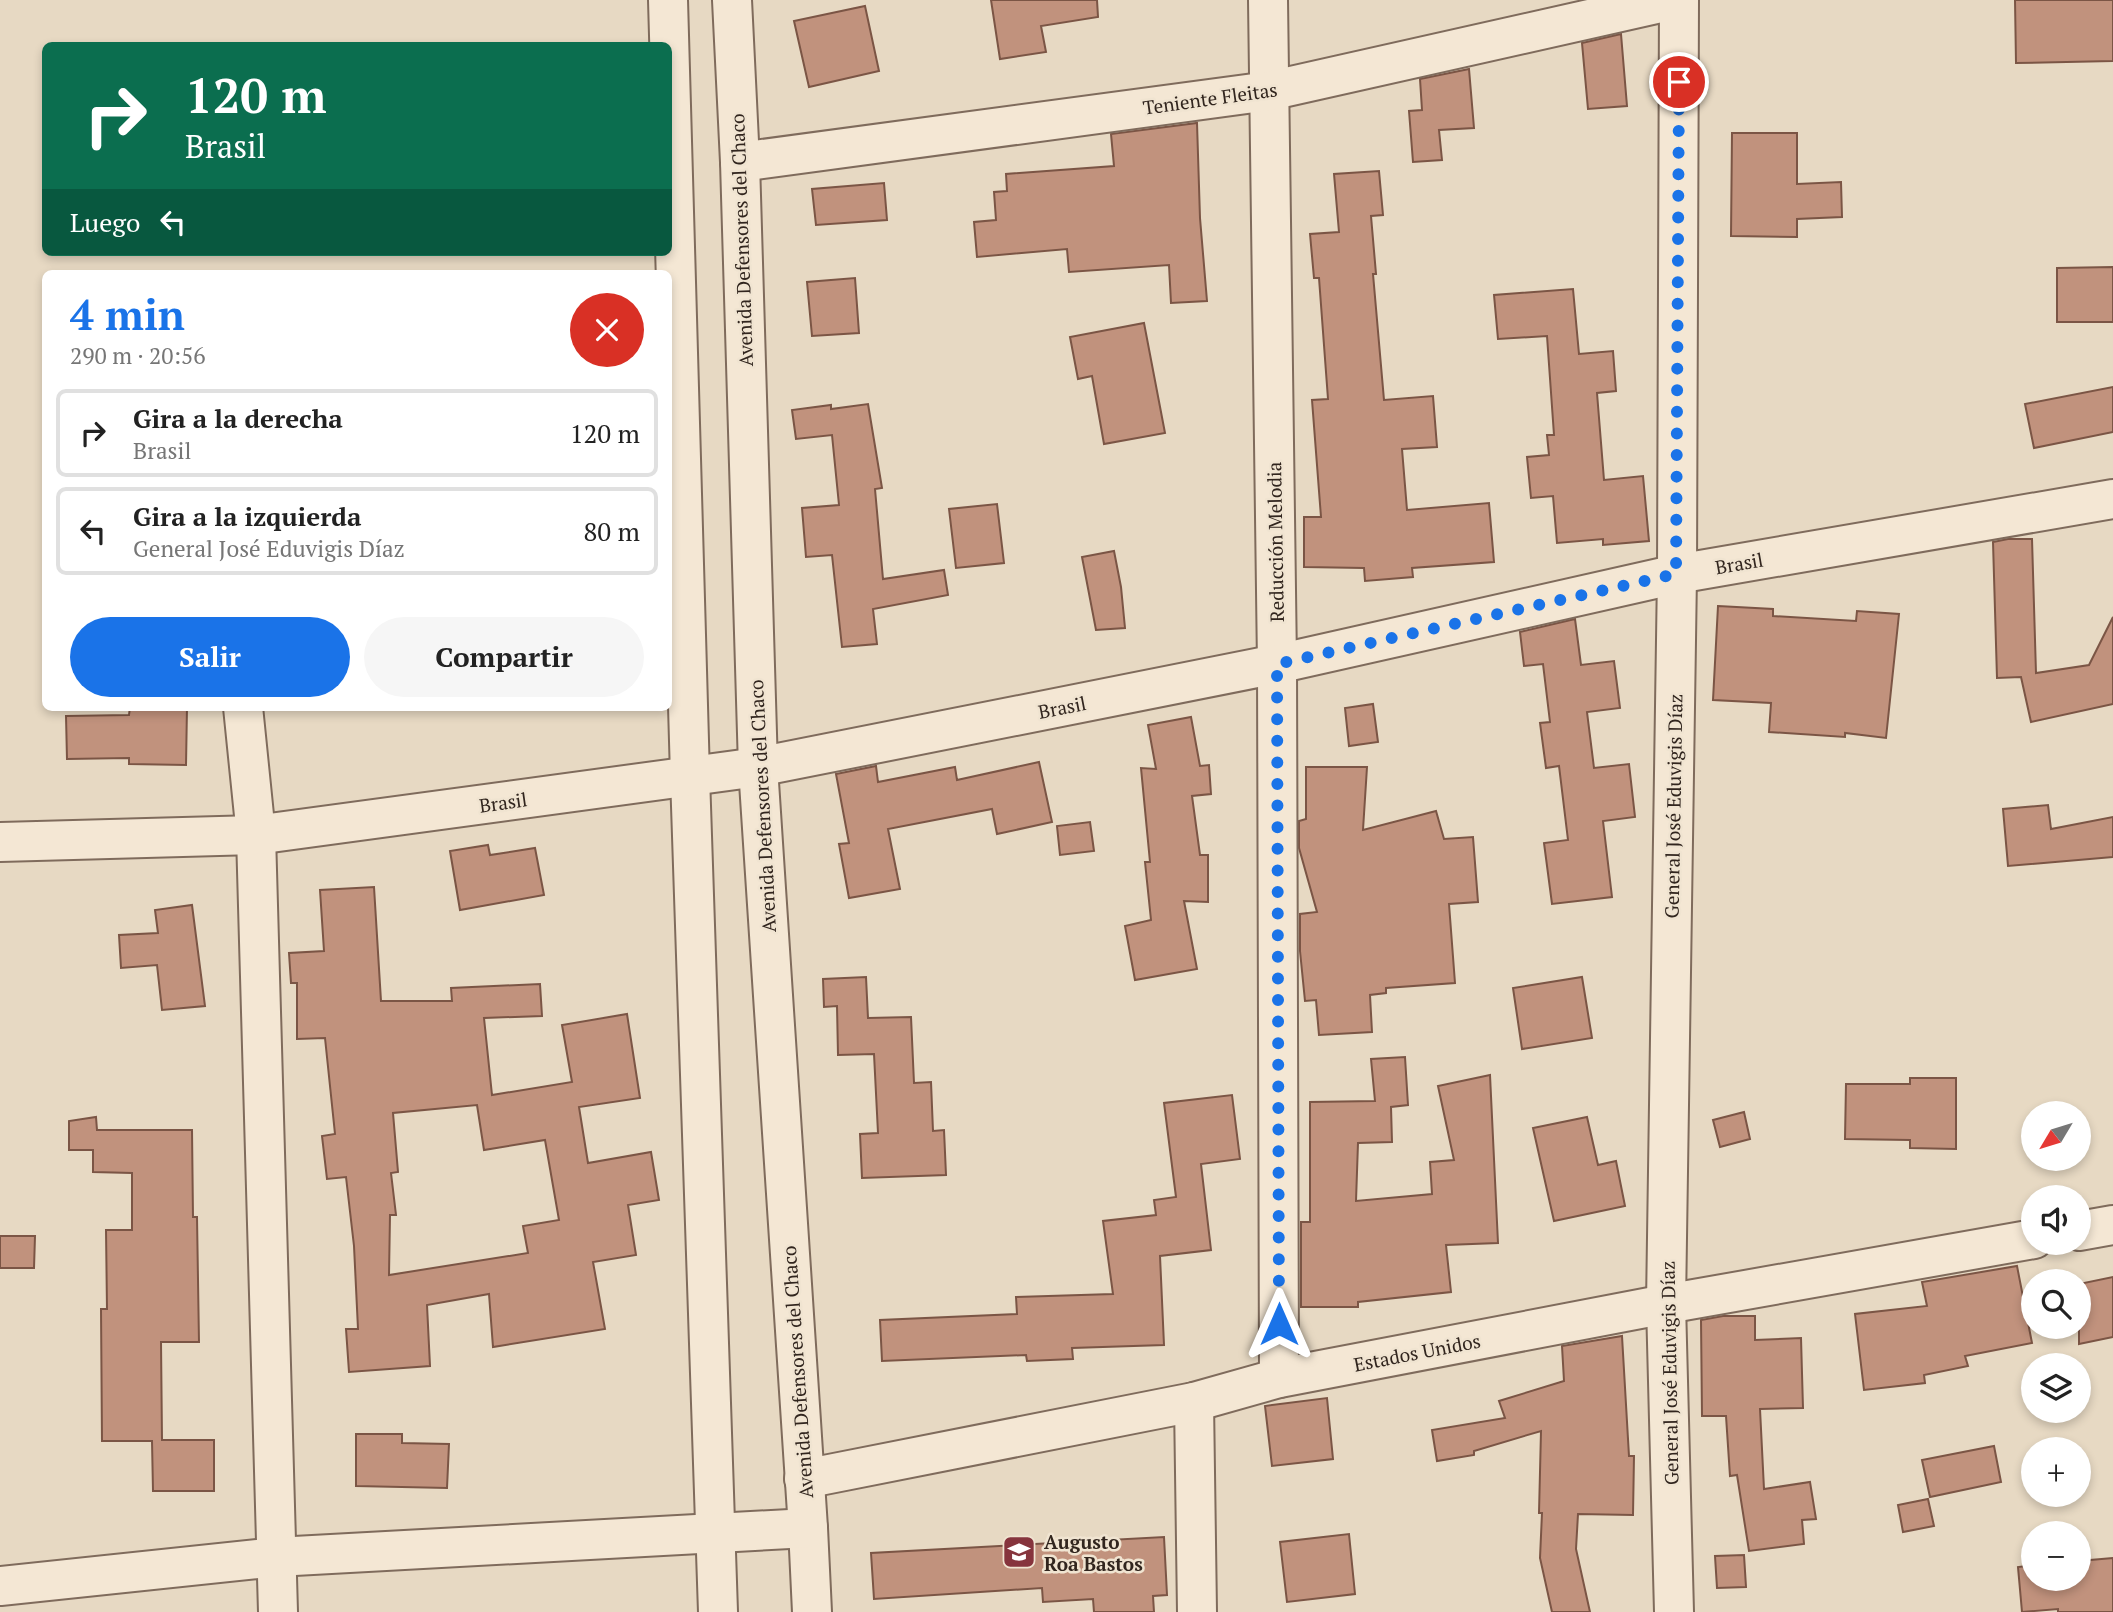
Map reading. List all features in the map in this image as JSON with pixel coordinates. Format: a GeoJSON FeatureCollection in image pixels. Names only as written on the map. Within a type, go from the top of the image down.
{"type":"FeatureCollection","features":[{"type":"Feature","properties":{"kind":"street"},"geometry":{"type":"LineString","coordinates":[[668,0],[669,42]]}},
{"type":"Feature","properties":{"kind":"street","name":"Avenida Defensores del Chaco"},"geometry":{"type":"LineString","coordinates":[[732,0],[740,162],[758,767],[812,1612]]}},
{"type":"Feature","properties":{"kind":"street","name":"Reducción Melodia"},"geometry":{"type":"LineString","coordinates":[[1268,0],[1277,664],[1279,1378]]}},
{"type":"Feature","properties":{"kind":"street","name":"Teniente Fleitas"},"geometry":{"type":"LineString","coordinates":[[740,162],[1269,91],[1674,0]]}},
{"type":"Feature","properties":{"kind":"street","name":"General José Eduvigis Díaz"},"geometry":{"type":"LineString","coordinates":[[1674,1612],[1667,1304],[1676,574],[1679,0]]}},
{"type":"Feature","properties":{"kind":"street"},"geometry":{"type":"LineString","coordinates":[[672,141],[718,1612]]}},
{"type":"Feature","properties":{"kind":"street","name":"Brasil"},"geometry":{"type":"LineString","coordinates":[[0,842],[256,835],[758,767],[1277,664],[1676,574],[2113,499]]}},
{"type":"Feature","properties":{"kind":"street"},"geometry":{"type":"LineString","coordinates":[[243,711],[256,835],[278,1612]]}},
{"type":"Feature","properties":{"kind":"street"},"geometry":{"type":"LineString","coordinates":[[2091,1229],[2113,1225]]}},
{"type":"Feature","properties":{"kind":"street","name":"Estados Unidos"},"geometry":{"type":"LineString","coordinates":[[804,1479],[1194,1402],[1279,1378],[1667,1304],[2021,1242]]}},
{"type":"Feature","properties":{"kind":"street"},"geometry":{"type":"LineString","coordinates":[[1194,1402],[1197,1612]]}},
{"type":"Feature","properties":{"kind":"street"},"geometry":{"type":"LineString","coordinates":[[0,1586],[276,1557],[808,1528]]}},
{"type":"Feature","properties":{"kind":"building"},"geometry":{"type":"Polygon","coordinates":[[[991,0],[1097,0],[1098,17],[1041,26],[1046,52],[1000,59],[991,0]]]}},
{"type":"Feature","properties":{"kind":"building"},"geometry":{"type":"Polygon","coordinates":[[[2015,0],[2113,0],[2113,61],[2016,63],[2015,0]]]}},
{"type":"Feature","properties":{"kind":"building"},"geometry":{"type":"Polygon","coordinates":[[[865,6],[879,71],[809,87],[794,21],[865,6]]]}},
{"type":"Feature","properties":{"kind":"building"},"geometry":{"type":"Polygon","coordinates":[[[1621,34],[1627,106],[1588,109],[1582,43],[1621,34]]]}},
{"type":"Feature","properties":{"kind":"building"},"geometry":{"type":"Polygon","coordinates":[[[1469,69],[1474,128],[1439,130],[1442,160],[1413,162],[1409,111],[1422,110],[1420,79],[1469,69]]]}},
{"type":"Feature","properties":{"kind":"building"},"geometry":{"type":"Polygon","coordinates":[[[1197,123],[1200,218],[1207,301],[1171,303],[1169,265],[1069,272],[1067,249],[977,257],[974,222],[996,220],[994,192],[1007,191],[1006,174],[1114,166],[1111,134],[1197,123]]]}},
{"type":"Feature","properties":{"kind":"building"},"geometry":{"type":"Polygon","coordinates":[[[1732,133],[1797,133],[1797,184],[1841,182],[1842,217],[1797,219],[1797,237],[1731,236],[1732,133]]]}},
{"type":"Feature","properties":{"kind":"building"},"geometry":{"type":"Polygon","coordinates":[[[1379,171],[1383,215],[1371,216],[1384,400],[1433,396],[1437,447],[1402,449],[1407,510],[1489,503],[1494,562],[1412,568],[1413,577],[1365,581],[1364,568],[1304,567],[1304,517],[1321,517],[1312,400],[1328,399],[1319,278],[1314,278],[1310,234],[1339,232],[1334,174],[1379,171]]]}},
{"type":"Feature","properties":{"kind":"building"},"geometry":{"type":"Polygon","coordinates":[[[884,183],[887,220],[816,225],[812,189],[884,183]]]}},
{"type":"Feature","properties":{"kind":"building"},"geometry":{"type":"Polygon","coordinates":[[[2113,267],[2113,322],[2057,322],[2057,268],[2113,267]]]}},
{"type":"Feature","properties":{"kind":"building"},"geometry":{"type":"Polygon","coordinates":[[[855,278],[859,333],[812,336],[807,282],[855,278]]]}},
{"type":"Feature","properties":{"kind":"building"},"geometry":{"type":"Polygon","coordinates":[[[1573,289],[1579,354],[1613,351],[1616,391],[1597,393],[1604,480],[1643,476],[1649,541],[1603,545],[1603,539],[1557,543],[1553,496],[1531,498],[1527,457],[1549,455],[1547,435],[1554,435],[1547,336],[1498,339],[1494,295],[1573,289]]]}},
{"type":"Feature","properties":{"kind":"building"},"geometry":{"type":"Polygon","coordinates":[[[1144,323],[1165,433],[1104,444],[1092,376],[1078,379],[1070,337],[1144,323]]]}},
{"type":"Feature","properties":{"kind":"building"},"geometry":{"type":"Polygon","coordinates":[[[2113,387],[2113,432],[2034,448],[2025,404],[2113,387]]]}},
{"type":"Feature","properties":{"kind":"building"},"geometry":{"type":"Polygon","coordinates":[[[868,404],[882,488],[875,489],[883,579],[944,570],[948,595],[873,609],[877,644],[842,647],[832,555],[806,557],[802,508],[839,505],[832,435],[796,439],[792,410],[868,404]]]}},
{"type":"Feature","properties":{"kind":"building"},"geometry":{"type":"Polygon","coordinates":[[[997,504],[1004,563],[956,568],[949,509],[997,504]]]}},
{"type":"Feature","properties":{"kind":"building"},"geometry":{"type":"Polygon","coordinates":[[[2032,539],[2036,673],[2089,665],[2113,617],[2113,704],[2031,722],[2021,677],[1997,678],[1993,542],[2032,539]]]}},
{"type":"Feature","properties":{"kind":"building"},"geometry":{"type":"Polygon","coordinates":[[[1114,551],[1125,628],[1096,630],[1082,557],[1114,551]]]}},
{"type":"Feature","properties":{"kind":"building"},"geometry":{"type":"Polygon","coordinates":[[[1718,606],[1773,609],[1773,616],[1856,621],[1857,611],[1899,614],[1886,738],[1845,733],[1845,737],[1769,732],[1771,703],[1713,700],[1718,606]]]}},
{"type":"Feature","properties":{"kind":"building"},"geometry":{"type":"Polygon","coordinates":[[[1575,619],[1581,665],[1614,661],[1620,708],[1587,712],[1594,768],[1629,764],[1635,817],[1603,821],[1612,897],[1552,904],[1544,843],[1568,840],[1559,766],[1546,768],[1540,723],[1550,722],[1543,664],[1524,666],[1520,632],[1575,619]]]}},
{"type":"Feature","properties":{"kind":"building"},"geometry":{"type":"Polygon","coordinates":[[[1373,704],[1378,742],[1349,746],[1345,708],[1373,704]]]}},
{"type":"Feature","properties":{"kind":"building"},"geometry":{"type":"Polygon","coordinates":[[[130,711],[187,711],[186,765],[129,764],[129,758],[67,759],[66,716],[129,715],[130,711]]]}},
{"type":"Feature","properties":{"kind":"building"},"geometry":{"type":"Polygon","coordinates":[[[1191,717],[1200,766],[1209,765],[1211,794],[1192,796],[1200,855],[1208,855],[1208,902],[1184,901],[1197,969],[1135,980],[1125,926],[1151,920],[1145,862],[1150,862],[1141,768],[1156,769],[1148,725],[1191,717]]]}},
{"type":"Feature","properties":{"kind":"building"},"geometry":{"type":"Polygon","coordinates":[[[1039,762],[1052,822],[997,834],[992,809],[888,829],[900,889],[849,898],[839,844],[849,843],[836,774],[876,766],[878,782],[955,767],[957,780],[1039,762]]]}},
{"type":"Feature","properties":{"kind":"building"},"geometry":{"type":"Polygon","coordinates":[[[1306,767],[1367,767],[1363,830],[1436,811],[1444,839],[1473,837],[1478,902],[1449,904],[1455,983],[1386,988],[1386,993],[1370,995],[1372,1032],[1319,1035],[1316,1000],[1305,1001],[1300,951],[1300,914],[1317,912],[1299,848],[1299,821],[1306,819],[1306,767]]]}},
{"type":"Feature","properties":{"kind":"building"},"geometry":{"type":"Polygon","coordinates":[[[2048,805],[2051,829],[2113,817],[2113,857],[2008,866],[2003,809],[2048,805]]]}},
{"type":"Feature","properties":{"kind":"building"},"geometry":{"type":"Polygon","coordinates":[[[1090,822],[1094,851],[1060,855],[1057,826],[1090,822]]]}},
{"type":"Feature","properties":{"kind":"building"},"geometry":{"type":"Polygon","coordinates":[[[488,845],[490,855],[535,848],[544,895],[460,910],[450,851],[488,845]]]}},
{"type":"Feature","properties":{"kind":"building"},"geometry":{"type":"Polygon","coordinates":[[[374,887],[381,1001],[452,1001],[451,988],[540,984],[542,1016],[484,1018],[492,1095],[572,1082],[562,1025],[627,1014],[640,1098],[579,1107],[588,1163],[651,1152],[659,1200],[628,1205],[636,1255],[593,1262],[605,1329],[493,1347],[489,1294],[427,1305],[430,1366],[349,1372],[346,1329],[358,1329],[354,1246],[346,1177],[327,1179],[322,1136],[335,1134],[325,1038],[297,1039],[297,983],[291,983],[289,953],[324,951],[320,890],[374,887]],[[477,1105],[393,1113],[398,1172],[391,1173],[396,1215],[390,1215],[389,1275],[528,1253],[523,1226],[559,1220],[545,1140],[484,1150],[477,1105]]]}},
{"type":"Feature","properties":{"kind":"building"},"geometry":{"type":"Polygon","coordinates":[[[192,905],[205,1006],[162,1010],[157,965],[121,968],[119,935],[158,933],[155,910],[192,905]]]}},
{"type":"Feature","properties":{"kind":"building"},"geometry":{"type":"Polygon","coordinates":[[[866,977],[868,1018],[911,1017],[914,1083],[931,1082],[933,1131],[944,1130],[946,1175],[862,1178],[860,1134],[878,1133],[874,1054],[838,1055],[837,1006],[824,1007],[823,979],[866,977]]]}},
{"type":"Feature","properties":{"kind":"building"},"geometry":{"type":"Polygon","coordinates":[[[1582,977],[1592,1038],[1522,1049],[1513,988],[1582,977]]]}},
{"type":"Feature","properties":{"kind":"building"},"geometry":{"type":"Polygon","coordinates":[[[1405,1057],[1408,1105],[1391,1107],[1392,1142],[1358,1143],[1356,1201],[1432,1194],[1430,1162],[1454,1160],[1438,1086],[1490,1075],[1498,1243],[1446,1245],[1451,1292],[1358,1302],[1358,1307],[1301,1307],[1301,1222],[1310,1222],[1310,1102],[1375,1101],[1371,1059],[1405,1057]]]}},
{"type":"Feature","properties":{"kind":"building"},"geometry":{"type":"Polygon","coordinates":[[[1910,1078],[1956,1078],[1956,1149],[1910,1148],[1910,1140],[1845,1139],[1846,1084],[1910,1084],[1910,1078]]]}},
{"type":"Feature","properties":{"kind":"building"},"geometry":{"type":"Polygon","coordinates":[[[1232,1095],[1240,1159],[1201,1164],[1211,1250],[1160,1256],[1164,1345],[1072,1348],[1073,1359],[1027,1361],[1026,1355],[882,1361],[880,1320],[1017,1314],[1016,1297],[1113,1294],[1103,1221],[1156,1215],[1154,1200],[1176,1197],[1164,1103],[1232,1095]]]}},
{"type":"Feature","properties":{"kind":"building"},"geometry":{"type":"Polygon","coordinates":[[[1744,1112],[1750,1139],[1720,1147],[1713,1120],[1744,1112]]]}},
{"type":"Feature","properties":{"kind":"building"},"geometry":{"type":"Polygon","coordinates":[[[96,1117],[97,1130],[192,1130],[193,1217],[197,1217],[199,1342],[161,1342],[162,1440],[214,1440],[214,1491],[153,1491],[152,1441],[102,1441],[101,1309],[107,1309],[106,1230],[132,1230],[132,1173],[93,1172],[93,1150],[69,1150],[69,1121],[96,1117]]]}},
{"type":"Feature","properties":{"kind":"building"},"geometry":{"type":"Polygon","coordinates":[[[1587,1117],[1598,1165],[1616,1161],[1625,1206],[1554,1221],[1533,1128],[1587,1117]]]}},
{"type":"Feature","properties":{"kind":"building"},"geometry":{"type":"Polygon","coordinates":[[[0,1236],[35,1236],[34,1268],[0,1268],[0,1236]]]}},
{"type":"Feature","properties":{"kind":"building"},"geometry":{"type":"Polygon","coordinates":[[[2017,1266],[2021,1287],[2021,1339],[2031,1339],[2032,1343],[1965,1356],[1968,1366],[1924,1375],[1925,1383],[1864,1390],[1855,1314],[1927,1306],[1922,1282],[2017,1266]]]}},
{"type":"Feature","properties":{"kind":"building"},"geometry":{"type":"Polygon","coordinates":[[[2113,1277],[2113,1337],[2079,1344],[2079,1339],[2091,1339],[2091,1282],[2113,1277]]]}},
{"type":"Feature","properties":{"kind":"building"},"geometry":{"type":"Polygon","coordinates":[[[1723,1316],[1755,1316],[1755,1340],[1801,1338],[1803,1408],[1760,1409],[1764,1489],[1810,1482],[1816,1519],[1802,1520],[1804,1544],[1749,1551],[1737,1475],[1730,1476],[1726,1416],[1702,1416],[1701,1320],[1723,1316]]]}},
{"type":"Feature","properties":{"kind":"building"},"geometry":{"type":"Polygon","coordinates":[[[1622,1336],[1629,1456],[1634,1456],[1633,1515],[1578,1514],[1576,1549],[1590,1612],[1552,1612],[1540,1558],[1541,1431],[1474,1451],[1474,1455],[1437,1461],[1432,1430],[1505,1418],[1499,1401],[1564,1381],[1562,1346],[1622,1336]]]}},
{"type":"Feature","properties":{"kind":"building"},"geometry":{"type":"Polygon","coordinates":[[[1327,1398],[1333,1459],[1272,1466],[1265,1406],[1327,1398]]]}},
{"type":"Feature","properties":{"kind":"building"},"geometry":{"type":"Polygon","coordinates":[[[356,1434],[402,1434],[402,1443],[449,1444],[447,1488],[356,1486],[356,1434]]]}},
{"type":"Feature","properties":{"kind":"building"},"geometry":{"type":"Polygon","coordinates":[[[1994,1446],[2001,1482],[1930,1497],[1922,1460],[1994,1446]]]}},
{"type":"Feature","properties":{"kind":"building"},"geometry":{"type":"Polygon","coordinates":[[[1928,1499],[1934,1526],[1903,1532],[1898,1505],[1928,1499]]]}},
{"type":"Feature","properties":{"kind":"building"},"geometry":{"type":"Polygon","coordinates":[[[1349,1534],[1355,1594],[1287,1602],[1280,1542],[1349,1534]]]}},
{"type":"Feature","properties":{"kind":"building"},"geometry":{"type":"Polygon","coordinates":[[[1164,1537],[1167,1595],[1153,1596],[1154,1612],[1094,1612],[1093,1599],[1043,1602],[1042,1588],[874,1599],[871,1553],[1164,1537]]]}},
{"type":"Feature","properties":{"kind":"building"},"geometry":{"type":"Polygon","coordinates":[[[1744,1555],[1746,1587],[1717,1588],[1715,1556],[1744,1555]]]}},
{"type":"Feature","properties":{"kind":"building"},"geometry":{"type":"Polygon","coordinates":[[[2113,1558],[2113,1612],[2058,1612],[2058,1609],[2022,1612],[2018,1567],[2021,1567],[2021,1591],[2091,1591],[2091,1560],[2113,1558]]]}},
{"type":"Feature","properties":{"kind":"place","name":"Augusto Roa Bastos"},"geometry":{"type":"Point","coordinates":[1019,1552]}},
{"type":"Feature","properties":{"kind":"route"},"geometry":{"type":"LineString","coordinates":[[1279,1324],[1277,664],[1676,574],[1679,82]]}}]}
